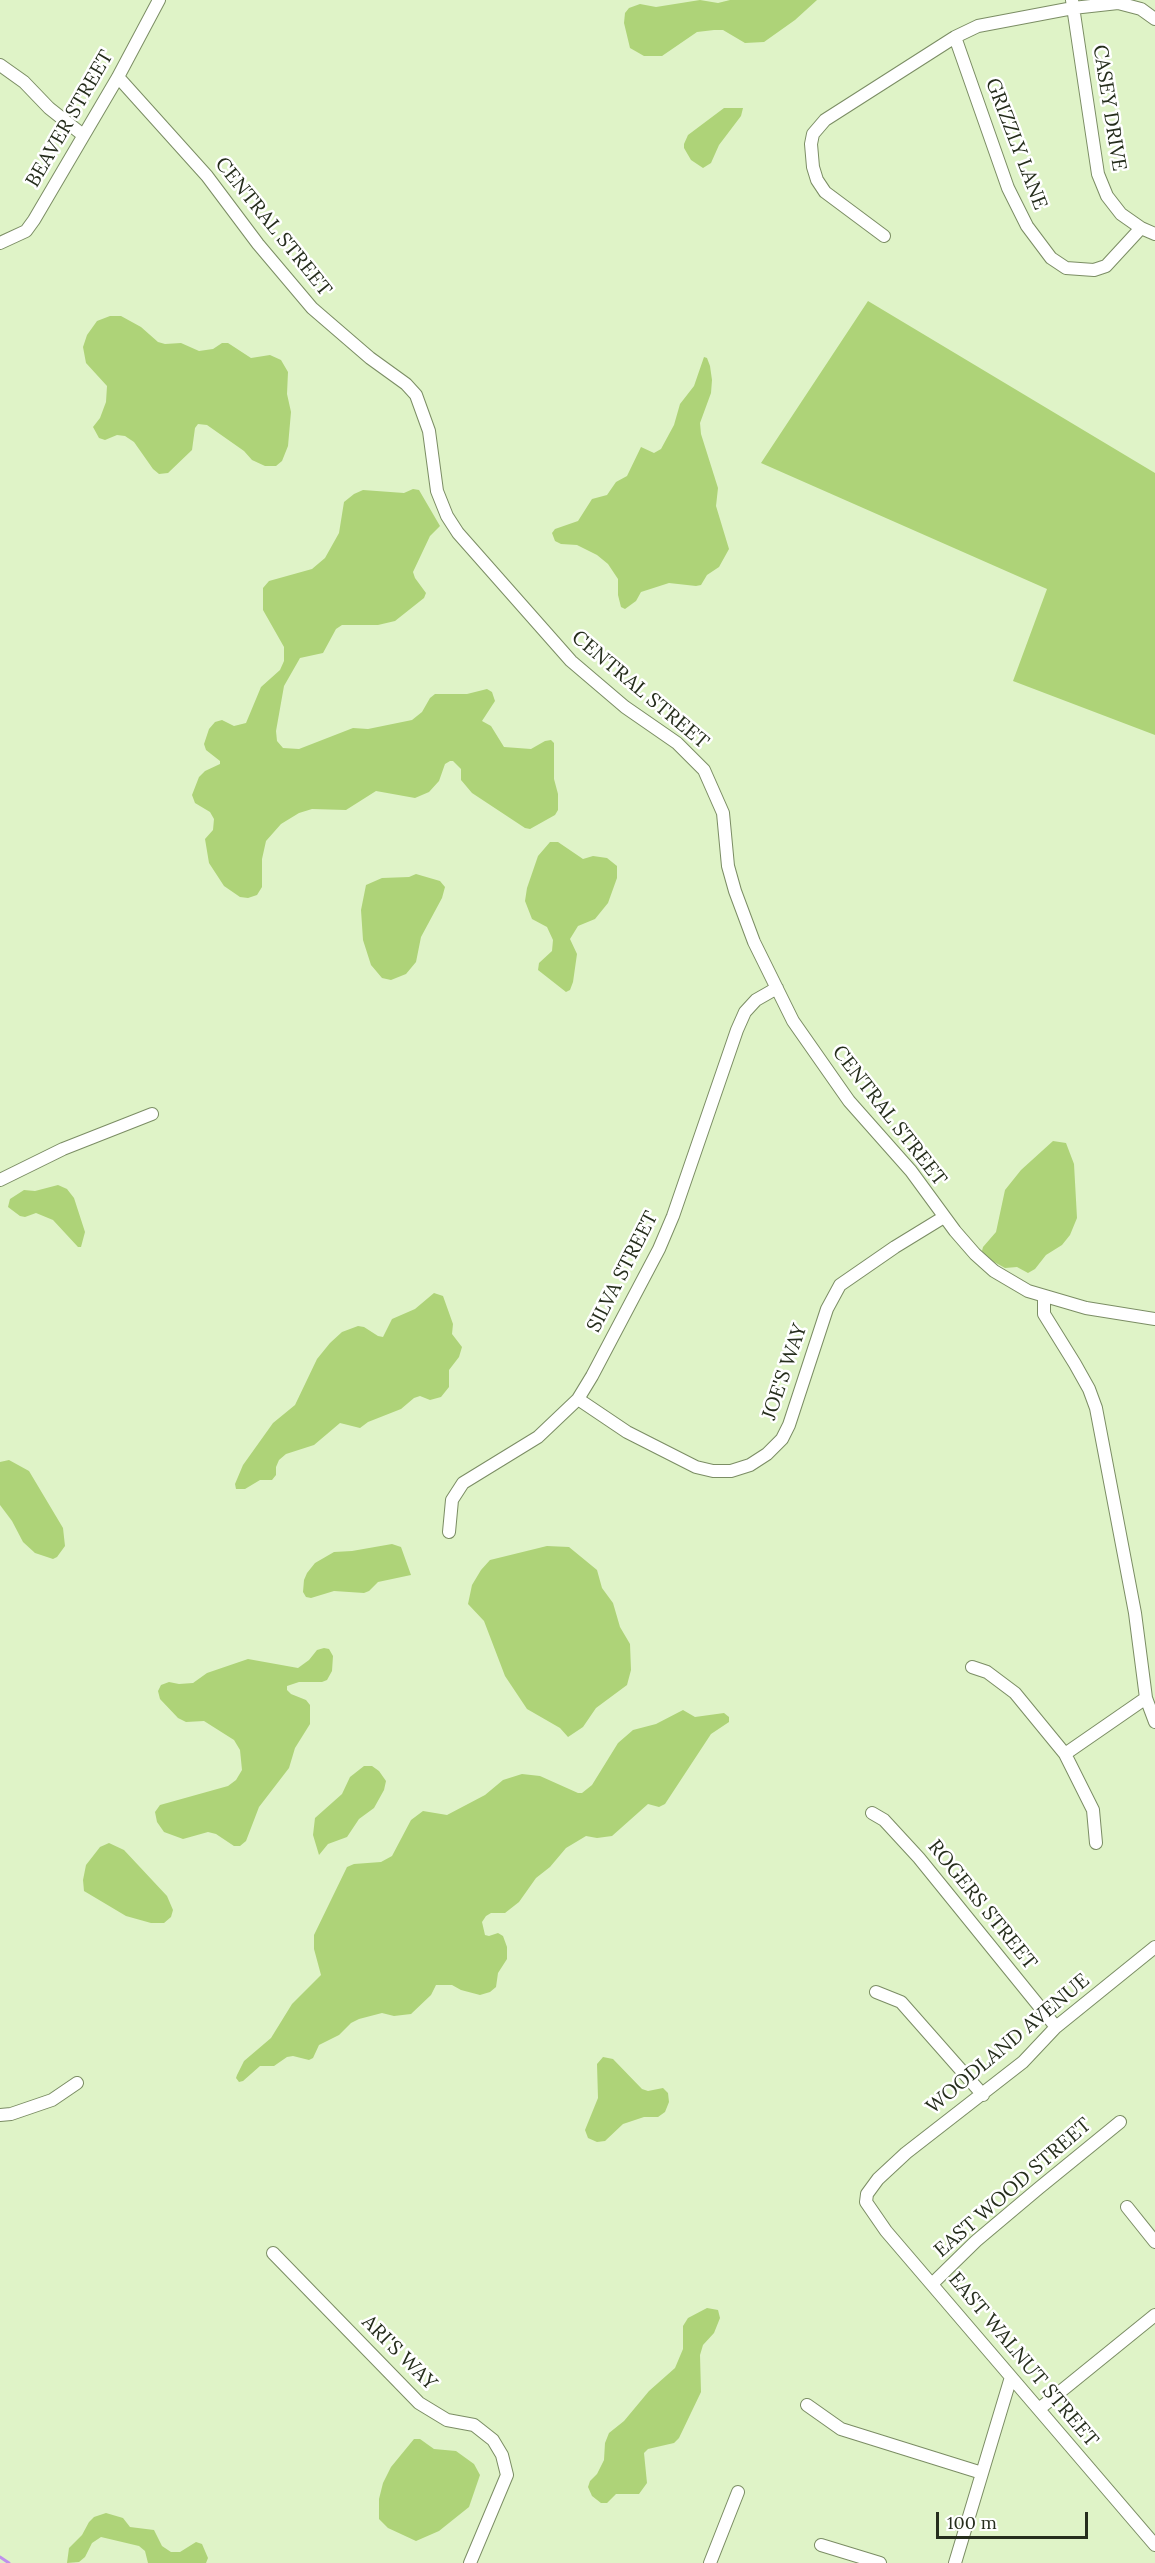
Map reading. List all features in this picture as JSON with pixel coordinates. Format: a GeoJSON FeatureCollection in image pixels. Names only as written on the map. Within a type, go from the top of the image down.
{"type":"FeatureCollection","features":[{"type":"Feature","properties":{"kind":"street","name":"BEAVER STREET"},"geometry":{"type":"LineString","coordinates":[[0,243],[26,231],[118,77],[159,0]]}},
{"type":"Feature","properties":{"kind":"street"},"geometry":{"type":"LineString","coordinates":[[884,236],[825,192],[817,180],[813,167],[811,144],[813,134],[825,120],[955,37],[978,26],[1072,4],[1118,3],[1141,9],[1155,19]]}},
{"type":"Feature","properties":{"kind":"street","name":"CASEY DRIVE"},"geometry":{"type":"LineString","coordinates":[[1072,4],[1098,174],[1107,196],[1121,214],[1141,228],[1155,234]]}},
{"type":"Feature","properties":{"kind":"street","name":"GRIZZLY LANE"},"geometry":{"type":"LineString","coordinates":[[955,37],[1008,188],[1027,226],[1052,258],[1066,268],[1094,270],[1106,266],[1141,228]]}},
{"type":"Feature","properties":{"kind":"street"},"geometry":{"type":"LineString","coordinates":[[0,65],[17,76],[50,108],[83,135]]}},
{"type":"Feature","properties":{"kind":"street","name":"CENTRAL STREET"},"geometry":{"type":"LineString","coordinates":[[118,77],[201,169],[258,244],[312,308],[370,358],[406,384],[416,395],[429,431],[437,491],[447,516],[458,533],[571,662],[625,707],[677,743],[704,770],[723,813],[728,866],[735,891],[754,942],[793,1021],[849,1101],[911,1171],[944,1217],[975,1254],[1012,1283],[1044,1297],[1086,1308],[1155,1319]]}},
{"type":"Feature","properties":{"kind":"street","name":"SILVA STREET"},"geometry":{"type":"LineString","coordinates":[[449,1532],[452,1500],[464,1483],[538,1437],[578,1399],[659,1249],[673,1216],[745,1012],[756,1000],[777,988]]}},
{"type":"Feature","properties":{"kind":"street"},"geometry":{"type":"LineString","coordinates":[[0,1180],[63,1149],[152,1113]]}},
{"type":"Feature","properties":{"kind":"street","name":"JOE'S WAY"},"geometry":{"type":"LineString","coordinates":[[578,1399],[627,1432],[696,1467],[713,1471],[731,1471],[750,1465],[767,1454],[782,1439],[789,1425],[827,1309],[840,1285],[944,1217]]}},
{"type":"Feature","properties":{"kind":"street"},"geometry":{"type":"LineString","coordinates":[[1044,1297],[1044,1314],[1080,1372],[1096,1408],[1135,1613],[1146,1698],[1155,1722]]}},
{"type":"Feature","properties":{"kind":"street"},"geometry":{"type":"LineString","coordinates":[[972,1667],[987,1672],[1015,1694],[1065,1755],[1093,1810],[1096,1843]]}},
{"type":"Feature","properties":{"kind":"street"},"geometry":{"type":"LineString","coordinates":[[1065,1755],[1146,1698]]}},
{"type":"Feature","properties":{"kind":"street","name":"ROGERS STREET"},"geometry":{"type":"LineString","coordinates":[[872,1813],[884,1820],[920,1858],[1056,2027]]}},
{"type":"Feature","properties":{"kind":"street","name":"WOODLAND AVENUE"},"geometry":{"type":"LineString","coordinates":[[866,2199],[878,2179],[906,2153],[1023,2062],[1056,2027],[1155,1947]]}},
{"type":"Feature","properties":{"kind":"street"},"geometry":{"type":"LineString","coordinates":[[876,1992],[901,2002],[983,2095]]}},
{"type":"Feature","properties":{"kind":"street"},"geometry":{"type":"LineString","coordinates":[[0,2115],[11,2115],[52,2100],[77,2082]]}},
{"type":"Feature","properties":{"kind":"street","name":"EAST WOOD STREET"},"geometry":{"type":"LineString","coordinates":[[932,2284],[976,2241],[1120,2122]]}},
{"type":"Feature","properties":{"kind":"street","name":"EAST WALNUT STREET"},"geometry":{"type":"LineString","coordinates":[[866,2199],[871,2211],[886,2231],[1155,2545]]}},
{"type":"Feature","properties":{"kind":"street"},"geometry":{"type":"LineString","coordinates":[[1127,2207],[1155,2242]]}},
{"type":"Feature","properties":{"kind":"street","name":"ARI'S WAY"},"geometry":{"type":"LineString","coordinates":[[273,2253],[419,2403],[447,2420],[474,2425],[498,2447],[507,2475],[470,2563]]}},
{"type":"Feature","properties":{"kind":"street"},"geometry":{"type":"LineString","coordinates":[[1039,2409],[1155,2315]]}},
{"type":"Feature","properties":{"kind":"street"},"geometry":{"type":"LineString","coordinates":[[955,2563],[1011,2377]]}},
{"type":"Feature","properties":{"kind":"street"},"geometry":{"type":"LineString","coordinates":[[807,2405],[841,2429],[982,2473]]}},
{"type":"Feature","properties":{"kind":"street"},"geometry":{"type":"LineString","coordinates":[[710,2563],[738,2492]]}},
{"type":"Feature","properties":{"kind":"street"},"geometry":{"type":"LineString","coordinates":[[821,2546],[880,2563]]}},
{"type":"Feature","properties":{"kind":"green space"},"geometry":{"type":"Polygon","coordinates":[[[700,0],[718,3],[730,0],[817,0],[795,20],[764,42],[745,43],[723,30],[714,30],[697,32],[662,56],[644,56],[630,48],[624,23],[625,13],[629,8],[640,4],[656,7],[700,0]]]}},
{"type":"Feature","properties":{"kind":"green space"},"geometry":{"type":"Polygon","coordinates":[[[724,108],[743,108],[741,116],[719,145],[711,163],[703,168],[691,160],[684,144],[688,135],[724,108]]]}},
{"type":"Feature","properties":{"kind":"green space"},"geometry":{"type":"Polygon","coordinates":[[[868,301],[1155,473],[1155,735],[1013,681],[1047,589],[761,463],[868,301]]]}},
{"type":"Feature","properties":{"kind":"green space"},"geometry":{"type":"Polygon","coordinates":[[[110,316],[121,316],[141,327],[158,342],[165,344],[181,343],[199,351],[228,343],[251,358],[270,355],[281,360],[288,372],[287,394],[291,412],[288,446],[282,461],[276,466],[265,466],[252,460],[244,451],[207,425],[198,424],[195,428],[192,450],[168,473],[159,474],[134,442],[125,436],[117,435],[105,440],[99,438],[93,427],[100,418],[106,402],[107,386],[86,363],[83,347],[87,335],[97,321],[110,316]]]}},
{"type":"Feature","properties":{"kind":"green space"},"geometry":{"type":"Polygon","coordinates":[[[704,357],[707,358],[710,366],[712,380],[711,393],[700,423],[701,434],[718,488],[716,506],[729,549],[719,567],[707,575],[701,585],[669,583],[641,592],[636,601],[625,609],[621,607],[618,595],[618,579],[608,564],[597,555],[577,545],[561,544],[555,541],[552,533],[555,529],[578,521],[592,499],[607,495],[616,482],[627,476],[641,447],[654,453],[661,449],[674,425],[680,404],[694,386],[704,357]]]}},
{"type":"Feature","properties":{"kind":"green space"},"geometry":{"type":"Polygon","coordinates":[[[413,489],[419,490],[440,526],[430,536],[413,572],[426,593],[424,598],[395,621],[378,625],[342,625],[336,629],[323,653],[300,658],[284,686],[276,731],[277,741],[283,748],[299,749],[353,728],[368,729],[412,720],[422,712],[435,694],[467,694],[487,689],[492,692],[495,701],[482,721],[491,726],[504,747],[531,749],[545,741],[551,740],[554,743],[554,779],[558,794],[558,810],[555,815],[530,829],[525,828],[472,793],[461,780],[461,769],[450,761],[445,764],[439,781],[429,792],[415,798],[376,791],[346,810],[312,809],[299,813],[281,824],[266,841],[262,859],[262,887],[257,895],[248,898],[240,897],[224,886],[209,863],[205,839],[213,830],[214,819],[210,812],[195,803],[192,795],[199,777],[205,771],[220,764],[220,761],[206,750],[204,744],[209,729],[215,722],[222,720],[234,726],[246,723],[261,687],[280,670],[284,661],[284,647],[263,610],[263,588],[269,581],[312,569],[325,558],[339,533],[344,502],[354,494],[363,490],[404,493],[413,489]]]}},
{"type":"Feature","properties":{"kind":"green space"},"geometry":{"type":"Polygon","coordinates":[[[550,842],[558,842],[583,859],[593,856],[607,858],[617,866],[617,878],[608,903],[595,919],[578,926],[570,939],[577,954],[573,982],[570,990],[566,992],[538,970],[539,963],[552,951],[553,940],[547,927],[532,919],[525,901],[538,856],[550,842]]]}},
{"type":"Feature","properties":{"kind":"green space"},"geometry":{"type":"Polygon","coordinates":[[[416,874],[440,881],[445,887],[442,898],[421,937],[416,962],[406,974],[391,980],[382,978],[371,965],[363,940],[361,910],[366,885],[382,878],[409,877],[416,874]]]}},
{"type":"Feature","properties":{"kind":"green space"},"geometry":{"type":"Polygon","coordinates":[[[1053,1141],[1066,1143],[1074,1164],[1077,1218],[1070,1235],[1062,1245],[1046,1255],[1035,1269],[1028,1273],[1017,1267],[1005,1268],[987,1258],[982,1251],[983,1247],[996,1232],[1005,1190],[1021,1170],[1053,1141]]]}},
{"type":"Feature","properties":{"kind":"green space"},"geometry":{"type":"Polygon","coordinates":[[[58,1185],[67,1189],[74,1198],[85,1232],[81,1247],[78,1247],[53,1220],[36,1213],[25,1217],[20,1216],[8,1207],[10,1199],[24,1190],[35,1191],[58,1185]]]}},
{"type":"Feature","properties":{"kind":"green space"},"geometry":{"type":"Polygon","coordinates":[[[434,1293],[443,1296],[453,1324],[452,1334],[462,1347],[459,1357],[449,1370],[449,1387],[441,1397],[430,1400],[420,1396],[414,1398],[401,1409],[368,1422],[360,1428],[340,1423],[314,1445],[286,1454],[279,1460],[276,1475],[272,1480],[260,1480],[245,1489],[236,1489],[235,1484],[243,1465],[273,1423],[295,1405],[317,1359],[330,1343],[342,1332],[358,1326],[383,1337],[392,1319],[415,1309],[434,1293]]]}},
{"type":"Feature","properties":{"kind":"green space"},"geometry":{"type":"Polygon","coordinates":[[[9,1460],[29,1471],[63,1528],[65,1546],[53,1559],[35,1553],[23,1542],[0,1505],[0,1462],[9,1460]]]}},
{"type":"Feature","properties":{"kind":"green space"},"geometry":{"type":"Polygon","coordinates":[[[392,1544],[401,1547],[411,1575],[378,1582],[364,1593],[334,1591],[311,1598],[306,1597],[303,1592],[307,1573],[315,1563],[334,1552],[392,1544]]]}},
{"type":"Feature","properties":{"kind":"green space"},"geometry":{"type":"Polygon","coordinates":[[[547,1546],[569,1547],[597,1570],[602,1588],[613,1603],[620,1627],[630,1644],[631,1670],[627,1685],[596,1708],[583,1727],[568,1737],[560,1728],[527,1709],[505,1676],[484,1621],[468,1604],[472,1585],[490,1560],[547,1546]]]}},
{"type":"Feature","properties":{"kind":"green space"},"geometry":{"type":"Polygon","coordinates":[[[329,1649],[333,1656],[332,1671],[327,1680],[299,1682],[287,1686],[291,1694],[306,1700],[310,1705],[310,1724],[295,1748],[289,1768],[259,1807],[246,1841],[240,1846],[234,1846],[216,1834],[208,1832],[183,1839],[164,1832],[157,1822],[155,1812],[160,1805],[228,1786],[236,1780],[242,1770],[240,1750],[234,1740],[204,1721],[186,1722],[178,1718],[160,1699],[158,1691],[161,1685],[169,1682],[193,1683],[207,1673],[248,1659],[298,1668],[317,1650],[329,1649]]]}},
{"type":"Feature","properties":{"kind":"green space"},"geometry":{"type":"Polygon","coordinates":[[[683,1710],[695,1717],[724,1713],[729,1717],[729,1722],[711,1734],[665,1804],[659,1807],[648,1804],[612,1836],[597,1838],[586,1836],[566,1848],[550,1867],[536,1878],[519,1902],[505,1913],[491,1913],[486,1916],[482,1922],[485,1935],[498,1933],[503,1936],[507,1947],[507,1959],[498,1973],[496,1987],[480,1995],[452,1985],[436,1985],[431,1995],[411,2014],[394,2016],[382,2013],[359,2019],[351,2023],[339,2035],[319,2045],[313,2058],[309,2060],[293,2056],[287,2057],[274,2066],[260,2066],[239,2082],[236,2078],[244,2061],[271,2038],[292,2004],[321,1975],[314,1949],[314,1935],[347,1867],[354,1864],[381,1862],[392,1856],[411,1820],[423,1811],[447,1815],[485,1795],[503,1780],[522,1774],[540,1776],[582,1793],[592,1785],[618,1743],[633,1730],[656,1724],[683,1710]]]}},
{"type":"Feature","properties":{"kind":"green space"},"geometry":{"type":"Polygon","coordinates":[[[364,1766],[372,1766],[379,1771],[386,1781],[384,1790],[374,1808],[359,1819],[347,1837],[328,1844],[319,1855],[313,1835],[315,1818],[342,1794],[350,1777],[364,1766]]]}},
{"type":"Feature","properties":{"kind":"green space"},"geometry":{"type":"Polygon","coordinates":[[[109,1843],[124,1850],[167,1896],[173,1910],[171,1917],[164,1923],[151,1923],[126,1916],[84,1891],[83,1880],[86,1865],[100,1847],[109,1843]]]}},
{"type":"Feature","properties":{"kind":"green space"},"geometry":{"type":"Polygon","coordinates":[[[603,2057],[613,2059],[642,2089],[648,2091],[663,2088],[668,2093],[669,2102],[665,2112],[658,2117],[644,2117],[623,2124],[605,2141],[597,2142],[588,2138],[585,2130],[598,2098],[597,2064],[603,2057]]]}},
{"type":"Feature","properties":{"kind":"green space"},"geometry":{"type":"Polygon","coordinates":[[[707,2308],[718,2310],[720,2318],[714,2333],[703,2345],[700,2355],[701,2392],[679,2438],[674,2443],[648,2449],[644,2453],[647,2483],[639,2494],[616,2494],[607,2503],[601,2503],[592,2496],[588,2487],[604,2460],[605,2443],[609,2433],[624,2421],[649,2391],[675,2368],[683,2349],[683,2326],[688,2318],[707,2308]]]}},
{"type":"Feature","properties":{"kind":"green space"},"geometry":{"type":"Polygon","coordinates":[[[414,2439],[420,2439],[434,2449],[456,2451],[474,2464],[480,2475],[469,2507],[439,2531],[416,2541],[388,2528],[379,2519],[379,2499],[383,2483],[391,2467],[414,2439]]]}},
{"type":"Feature","properties":{"kind":"green space"},"geometry":{"type":"Polygon","coordinates":[[[106,2513],[123,2518],[130,2527],[154,2530],[162,2546],[171,2552],[180,2552],[196,2542],[202,2544],[208,2558],[206,2563],[148,2563],[145,2551],[139,2546],[101,2537],[92,2543],[85,2557],[79,2562],[67,2563],[69,2548],[82,2535],[89,2522],[94,2517],[106,2513]]]}},
{"type":"Feature","properties":{"kind":"waterway"},"geometry":{"type":"LineString","coordinates":[[0,2557],[9,2563]]}}]}
